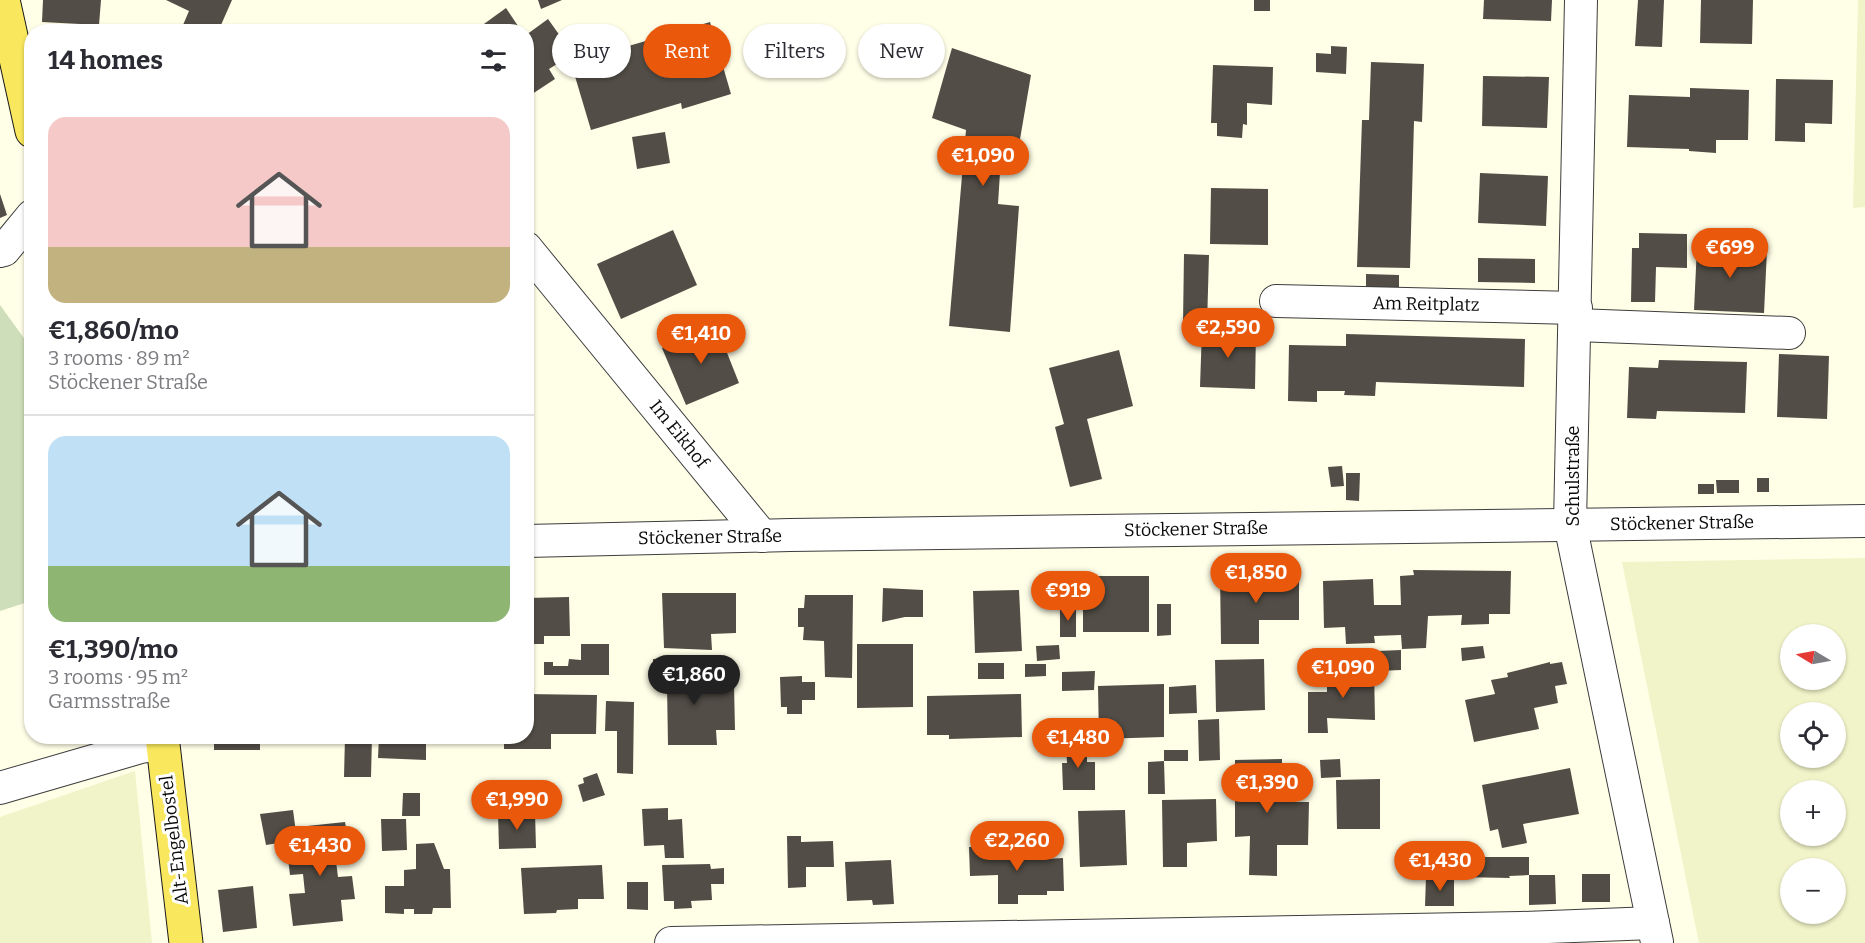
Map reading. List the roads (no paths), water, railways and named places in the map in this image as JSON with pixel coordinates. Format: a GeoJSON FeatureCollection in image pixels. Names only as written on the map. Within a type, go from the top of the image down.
{"type":"FeatureCollection","features":[{"type":"Feature","properties":{"kind":"main road"},"geometry":{"type":"LineString","coordinates":[[3,0],[24,95]]}},
{"type":"Feature","properties":{"kind":"main road","name":"Alt-Engelbostel"},"geometry":{"type":"LineString","coordinates":[[163,744],[186,943]]}},
{"type":"Feature","properties":{"kind":"street","name":"Schulstraße"},"geometry":{"type":"LineString","coordinates":[[1581,0],[1570,524],[1655,933]]}},
{"type":"Feature","properties":{"kind":"street"},"geometry":{"type":"LineString","coordinates":[[0,251],[4,250],[24,226]]}},
{"type":"Feature","properties":{"kind":"street","name":"Im Eikhof"},"geometry":{"type":"LineString","coordinates":[[534,258],[762,536]]}},
{"type":"Feature","properties":{"kind":"street","name":"Am Reitplatz"},"geometry":{"type":"LineString","coordinates":[[1276,301],[1576,316],[1789,333]]}},
{"type":"Feature","properties":{"kind":"street","name":"Stöckener Straße"},"geometry":{"type":"LineString","coordinates":[[534,541],[1865,521]]}},
{"type":"Feature","properties":{"kind":"street"},"geometry":{"type":"LineString","coordinates":[[0,788],[150,744]]}},
{"type":"Feature","properties":{"kind":"street"},"geometry":{"type":"LineString","coordinates":[[671,943],[1655,933]]}}]}
